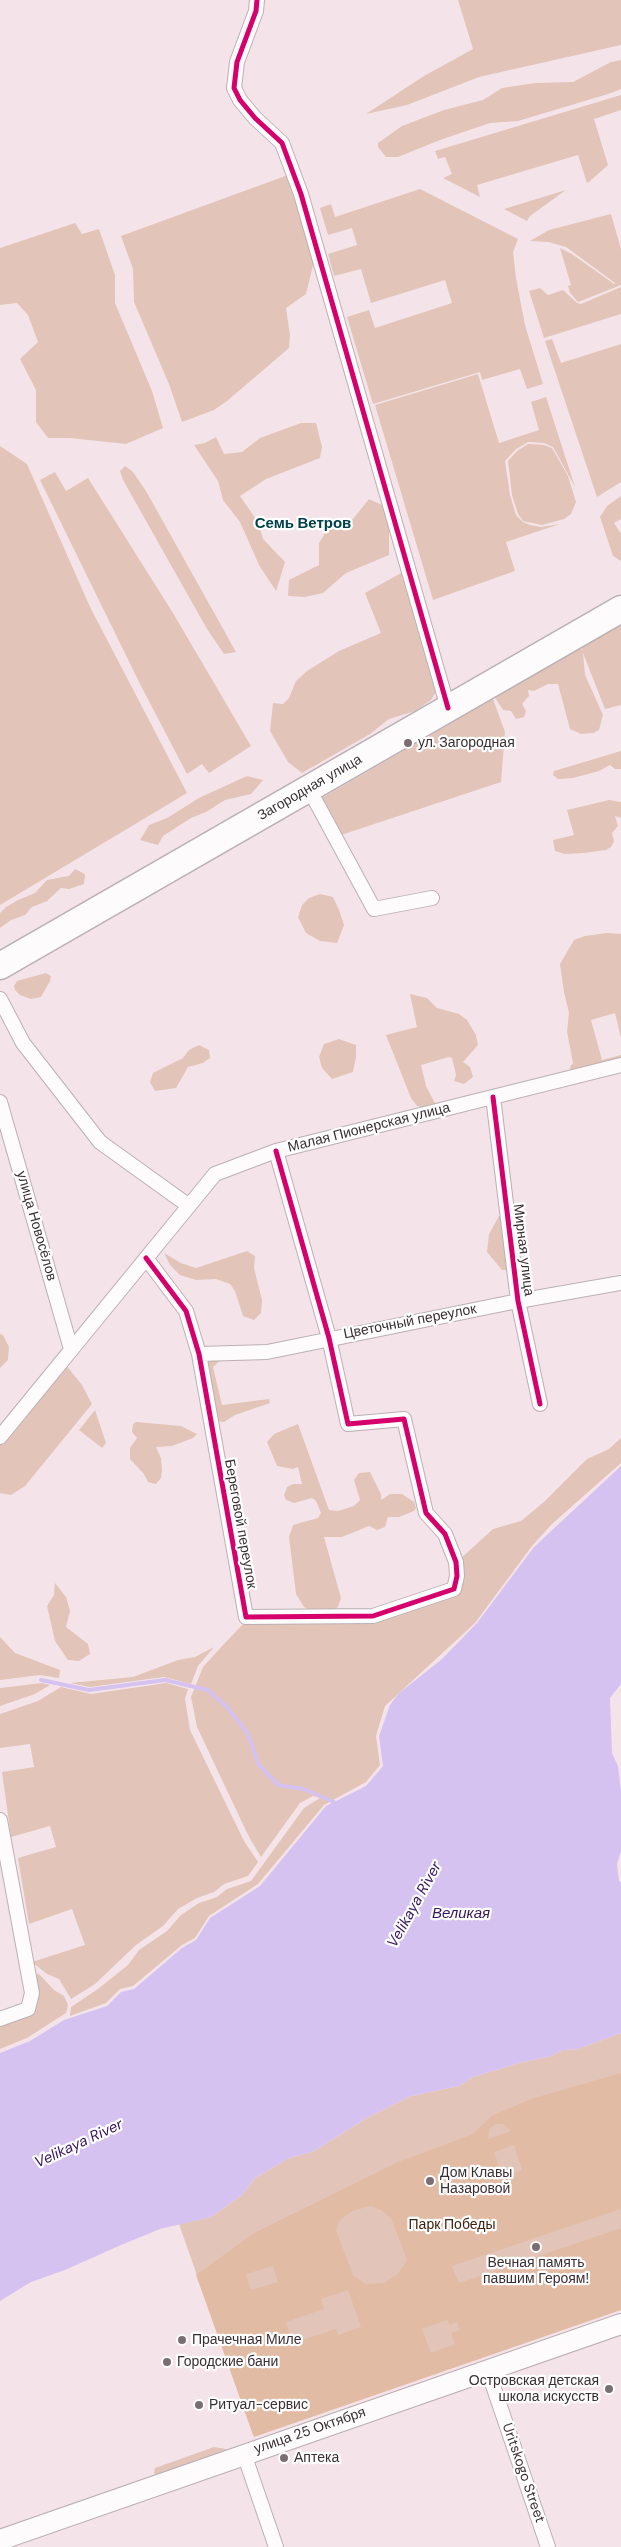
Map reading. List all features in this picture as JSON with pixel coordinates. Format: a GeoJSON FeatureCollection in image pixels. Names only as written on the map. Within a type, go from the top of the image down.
{"type":"FeatureCollection","features":[{"type":"Feature","properties":{"kind":"highway","name":"Загородная улица"},"geometry":{"type":"LineString","coordinates":[[0,966],[621,610]]}},
{"type":"Feature","properties":{"kind":"main road","name":"улица 25 Октября"},"geometry":{"type":"LineString","coordinates":[[2,2542],[244,2454],[621,2324]]}},
{"type":"Feature","properties":{"kind":"street"},"geometry":{"type":"LineString","coordinates":[[257,0],[256,11],[237,62],[234,88],[240,100],[255,118],[282,144],[302,194],[448,708]]}},
{"type":"Feature","properties":{"kind":"street"},"geometry":{"type":"LineString","coordinates":[[309,789],[374,908],[432,898]]}},
{"type":"Feature","properties":{"kind":"street"},"geometry":{"type":"LineString","coordinates":[[0,999],[23,1043],[100,1142],[188,1206]]}},
{"type":"Feature","properties":{"kind":"street","name":"Малая Пионерская улица"},"geometry":{"type":"LineString","coordinates":[[0,1437],[215,1174],[276,1151],[621,1065]]}},
{"type":"Feature","properties":{"kind":"street","name":"Мирная улица"},"geometry":{"type":"LineString","coordinates":[[493,1097],[518,1301],[540,1404]]}},
{"type":"Feature","properties":{"kind":"street","name":"улица Новосёлов"},"geometry":{"type":"LineString","coordinates":[[0,1102],[71,1350]]}},
{"type":"Feature","properties":{"kind":"street"},"geometry":{"type":"LineString","coordinates":[[276,1151],[329,1338]]}},
{"type":"Feature","properties":{"kind":"street","name":"Береговой переулок"},"geometry":{"type":"LineString","coordinates":[[146,1258],[186,1311],[199,1354],[246,1618],[373,1616],[454,1589],[457,1576],[456,1562],[446,1534],[426,1513],[404,1419],[348,1424],[329,1338]]}},
{"type":"Feature","properties":{"kind":"street","name":"Цветочный переулок"},"geometry":{"type":"LineString","coordinates":[[199,1354],[267,1352],[518,1301],[621,1283]]}},
{"type":"Feature","properties":{"kind":"street"},"geometry":{"type":"LineString","coordinates":[[0,1820],[32,1993],[28,2009],[0,2019]]}},
{"type":"Feature","properties":{"kind":"street","name":"Uritskogo Street"},"geometry":{"type":"LineString","coordinates":[[488,2370],[548,2547]]}},
{"type":"Feature","properties":{"kind":"street"},"geometry":{"type":"LineString","coordinates":[[244,2454],[276,2547]]}},
{"type":"Feature","properties":{"kind":"green space"},"geometry":{"type":"Polygon","coordinates":[[[458,0],[621,0],[621,45],[479,77],[407,105],[366,114],[424,76],[473,49],[458,0]]]}},
{"type":"Feature","properties":{"kind":"green space"},"geometry":{"type":"Polygon","coordinates":[[[621,60],[621,89],[608,94],[518,121],[490,123],[398,157],[386,157],[378,147],[378,143],[402,126],[444,110],[483,100],[502,88],[535,83],[573,82],[611,62],[621,60]]]}},
{"type":"Feature","properties":{"kind":"green space"},"geometry":{"type":"Polygon","coordinates":[[[621,95],[621,110],[594,119],[608,165],[587,183],[578,155],[477,185],[480,197],[443,178],[452,174],[445,157],[438,159],[435,151],[621,95]]]}},
{"type":"Feature","properties":{"kind":"green space"},"geometry":{"type":"Polygon","coordinates":[[[288,175],[314,261],[306,294],[286,308],[290,335],[289,348],[214,410],[182,422],[169,384],[134,302],[133,269],[121,236],[288,175]]]}},
{"type":"Feature","properties":{"kind":"green space"},"geometry":{"type":"Polygon","coordinates":[[[420,189],[518,239],[513,252],[516,278],[525,325],[543,384],[527,389],[520,369],[482,380],[480,372],[373,404],[347,317],[369,310],[375,328],[452,303],[445,280],[371,303],[361,269],[334,276],[328,254],[357,245],[352,228],[328,235],[320,208],[331,204],[335,217],[420,189]]]}},
{"type":"Feature","properties":{"kind":"green space"},"geometry":{"type":"Polygon","coordinates":[[[566,190],[530,216],[527,221],[504,209],[566,190]]]}},
{"type":"Feature","properties":{"kind":"green space"},"geometry":{"type":"Polygon","coordinates":[[[611,214],[621,249],[621,285],[578,302],[570,293],[568,286],[571,285],[560,248],[615,283],[566,247],[548,242],[530,241],[549,230],[611,214]]]}},
{"type":"Feature","properties":{"kind":"green space"},"geometry":{"type":"Polygon","coordinates":[[[75,223],[82,234],[99,229],[115,275],[115,303],[152,391],[163,428],[126,444],[70,438],[48,438],[36,422],[36,390],[20,359],[38,342],[28,315],[17,303],[0,305],[0,248],[75,223]]]}},
{"type":"Feature","properties":{"kind":"green space"},"geometry":{"type":"Polygon","coordinates":[[[621,287],[621,314],[544,338],[529,291],[540,288],[548,295],[563,290],[577,303],[581,304],[621,287]]]}},
{"type":"Feature","properties":{"kind":"green space"},"geometry":{"type":"Polygon","coordinates":[[[552,339],[561,363],[621,344],[621,482],[597,497],[545,341],[552,339]]]}},
{"type":"Feature","properties":{"kind":"green space"},"geometry":{"type":"Polygon","coordinates":[[[478,374],[499,443],[539,430],[531,402],[546,397],[575,487],[553,447],[544,443],[528,442],[516,449],[505,461],[510,495],[516,515],[523,522],[530,525],[541,527],[560,524],[506,542],[515,571],[433,600],[375,405],[478,374]]]}},
{"type":"Feature","properties":{"kind":"green space"},"geometry":{"type":"Polygon","coordinates":[[[301,423],[316,423],[322,447],[320,458],[266,479],[240,496],[258,522],[263,539],[285,562],[276,591],[259,565],[240,522],[223,500],[218,481],[194,445],[205,443],[216,437],[224,454],[242,452],[260,438],[301,423]]]}},
{"type":"Feature","properties":{"kind":"green space"},"geometry":{"type":"Polygon","coordinates":[[[528,444],[544,445],[552,448],[568,476],[576,502],[571,514],[564,519],[542,525],[523,521],[518,514],[512,495],[508,461],[517,451],[528,444]]]}},
{"type":"Feature","properties":{"kind":"green space"},"geometry":{"type":"Polygon","coordinates":[[[0,446],[27,464],[90,607],[187,793],[0,905],[0,446]]]}},
{"type":"Feature","properties":{"kind":"green space"},"geometry":{"type":"Polygon","coordinates":[[[125,466],[133,472],[146,491],[236,652],[224,654],[207,629],[123,480],[120,471],[125,466]]]}},
{"type":"Feature","properties":{"kind":"green space"},"geometry":{"type":"Polygon","coordinates":[[[55,472],[66,491],[88,478],[173,613],[251,746],[209,773],[202,764],[187,774],[141,686],[40,480],[55,472]]]}},
{"type":"Feature","properties":{"kind":"green space"},"geometry":{"type":"Polygon","coordinates":[[[621,496],[621,519],[614,523],[621,534],[621,561],[613,556],[600,517],[607,506],[621,496]]]}},
{"type":"Feature","properties":{"kind":"green space"},"geometry":{"type":"Polygon","coordinates":[[[369,499],[384,506],[389,519],[389,555],[346,573],[323,593],[305,597],[288,596],[289,580],[319,565],[319,543],[330,525],[353,519],[369,499]]]}},
{"type":"Feature","properties":{"kind":"green space"},"geometry":{"type":"Polygon","coordinates":[[[403,572],[439,687],[431,700],[415,711],[389,719],[370,734],[302,773],[288,762],[270,731],[273,703],[283,704],[289,698],[296,681],[307,671],[339,651],[381,633],[365,593],[403,572]]]}},
{"type":"Feature","properties":{"kind":"green space"},"geometry":{"type":"Polygon","coordinates":[[[621,612],[621,705],[605,709],[583,653],[585,675],[603,715],[599,730],[593,733],[581,734],[570,729],[558,684],[548,684],[534,691],[528,690],[529,696],[522,704],[526,711],[524,717],[516,719],[511,711],[503,710],[494,696],[580,647],[583,652],[578,636],[621,612]]]}},
{"type":"Feature","properties":{"kind":"green space"},"geometry":{"type":"Polygon","coordinates":[[[493,699],[505,732],[501,782],[332,838],[310,805],[493,699]]]}},
{"type":"Feature","properties":{"kind":"green space"},"geometry":{"type":"Polygon","coordinates":[[[621,751],[621,769],[615,769],[610,765],[599,771],[573,778],[558,779],[553,775],[554,771],[621,751]]]}},
{"type":"Feature","properties":{"kind":"green space"},"geometry":{"type":"Polygon","coordinates":[[[247,776],[263,780],[251,794],[225,800],[206,812],[191,818],[163,836],[158,845],[140,840],[149,825],[167,818],[199,798],[247,776]]]}},
{"type":"Feature","properties":{"kind":"green space"},"geometry":{"type":"Polygon","coordinates":[[[609,800],[621,802],[621,818],[615,816],[618,826],[612,833],[614,841],[611,847],[606,850],[584,853],[565,854],[555,851],[553,840],[574,835],[567,810],[609,800]]]}},
{"type":"Feature","properties":{"kind":"green space"},"geometry":{"type":"Polygon","coordinates":[[[75,869],[85,874],[84,884],[69,889],[61,888],[47,901],[32,907],[25,915],[11,920],[0,928],[0,913],[6,907],[35,893],[47,880],[69,876],[75,869]]]}},
{"type":"Feature","properties":{"kind":"green space"},"geometry":{"type":"Polygon","coordinates":[[[320,894],[333,897],[339,910],[344,925],[337,943],[320,941],[306,933],[298,917],[302,905],[309,898],[320,894]]]}},
{"type":"Feature","properties":{"kind":"green space"},"geometry":{"type":"Polygon","coordinates":[[[607,933],[621,934],[621,1038],[615,1013],[591,1020],[602,1060],[621,1055],[621,1062],[571,1074],[570,1067],[573,1063],[567,1032],[569,1013],[560,964],[574,940],[585,936],[607,933]]]}},
{"type":"Feature","properties":{"kind":"green space"},"geometry":{"type":"Polygon","coordinates":[[[46,973],[51,976],[50,981],[41,997],[31,999],[20,995],[15,990],[14,986],[17,981],[46,973]]]}},
{"type":"Feature","properties":{"kind":"green space"},"geometry":{"type":"Polygon","coordinates":[[[410,994],[427,998],[437,1008],[459,1014],[467,1020],[476,1035],[478,1045],[463,1062],[470,1067],[473,1077],[464,1084],[454,1081],[456,1075],[452,1058],[449,1057],[421,1065],[426,1086],[436,1105],[429,1109],[417,1106],[411,1098],[386,1035],[417,1027],[410,994]]]}},
{"type":"Feature","properties":{"kind":"green space"},"geometry":{"type":"Polygon","coordinates":[[[339,1039],[356,1045],[356,1057],[353,1072],[332,1079],[322,1068],[319,1057],[324,1044],[339,1039]]]}},
{"type":"Feature","properties":{"kind":"green space"},"geometry":{"type":"Polygon","coordinates":[[[199,1045],[209,1050],[210,1058],[203,1063],[188,1067],[176,1088],[155,1091],[150,1082],[153,1073],[183,1058],[189,1050],[199,1045]]]}},
{"type":"Feature","properties":{"kind":"green space"},"geometry":{"type":"Polygon","coordinates":[[[499,1216],[502,1216],[508,1270],[502,1270],[487,1252],[489,1234],[499,1216]]]}},
{"type":"Feature","properties":{"kind":"green space"},"geometry":{"type":"Polygon","coordinates":[[[247,1251],[255,1256],[254,1268],[262,1300],[261,1313],[254,1320],[243,1316],[235,1291],[230,1284],[216,1279],[196,1280],[180,1275],[170,1265],[164,1253],[181,1263],[196,1268],[247,1251]]]}},
{"type":"Feature","properties":{"kind":"green space"},"geometry":{"type":"Polygon","coordinates":[[[0,1334],[3,1335],[9,1347],[8,1360],[0,1368],[0,1334]]]}},
{"type":"Feature","properties":{"kind":"green space"},"geometry":{"type":"Polygon","coordinates":[[[206,1357],[224,1357],[213,1367],[222,1405],[269,1399],[270,1403],[235,1415],[224,1422],[216,1421],[206,1357]]]}},
{"type":"Feature","properties":{"kind":"green space"},"geometry":{"type":"Polygon","coordinates":[[[65,1364],[82,1385],[92,1404],[25,1486],[11,1495],[0,1493],[0,1443],[65,1364]]]}},
{"type":"Feature","properties":{"kind":"green space"},"geometry":{"type":"Polygon","coordinates":[[[95,1410],[106,1443],[102,1448],[79,1430],[95,1410]]]}},
{"type":"Feature","properties":{"kind":"green space"},"geometry":{"type":"Polygon","coordinates":[[[136,1422],[181,1426],[197,1434],[193,1438],[172,1446],[156,1447],[161,1458],[162,1470],[161,1478],[156,1484],[148,1482],[144,1474],[130,1459],[130,1448],[137,1438],[132,1432],[133,1424],[136,1422]]]}},
{"type":"Feature","properties":{"kind":"green space"},"geometry":{"type":"Polygon","coordinates":[[[298,1424],[329,1510],[338,1511],[354,1506],[360,1500],[354,1480],[359,1473],[370,1472],[381,1494],[381,1500],[390,1494],[402,1494],[414,1502],[416,1508],[414,1511],[399,1517],[388,1517],[385,1527],[377,1530],[369,1526],[342,1537],[324,1537],[341,1598],[338,1607],[334,1610],[309,1610],[304,1607],[296,1594],[289,1537],[293,1525],[318,1518],[321,1513],[316,1501],[312,1498],[294,1503],[286,1500],[284,1495],[287,1487],[293,1484],[302,1484],[298,1467],[293,1469],[277,1466],[267,1442],[274,1434],[298,1424]]]}},
{"type":"Feature","properties":{"kind":"green space"},"geometry":{"type":"Polygon","coordinates":[[[621,1438],[621,1463],[552,1524],[532,1546],[475,1623],[385,1706],[376,1736],[380,1765],[366,1782],[324,1805],[258,1884],[209,1916],[195,1938],[182,1945],[133,1986],[120,1989],[106,2003],[70,2016],[71,2007],[98,1989],[128,1965],[139,1950],[167,1931],[181,1915],[199,1903],[217,1897],[227,1889],[251,1881],[304,1808],[320,1798],[313,1796],[300,1803],[261,1857],[249,1837],[197,1727],[191,1697],[203,1667],[224,1644],[247,1620],[373,1619],[456,1592],[459,1560],[493,1529],[521,1521],[545,1501],[587,1459],[609,1449],[621,1438]]]}},
{"type":"Feature","properties":{"kind":"green space"},"geometry":{"type":"Polygon","coordinates":[[[55,1583],[66,1597],[70,1611],[66,1627],[88,1644],[90,1654],[79,1661],[68,1660],[55,1641],[47,1606],[54,1595],[55,1583]]]}},
{"type":"Feature","properties":{"kind":"green space"},"geometry":{"type":"Polygon","coordinates":[[[0,1637],[15,1653],[60,1670],[59,1678],[40,1675],[0,1680],[0,1637]]]}},
{"type":"Feature","properties":{"kind":"green space"},"geometry":{"type":"Polygon","coordinates":[[[214,1647],[198,1666],[191,1684],[164,1677],[90,1687],[70,1683],[133,1677],[178,1660],[195,1657],[214,1647]]]}},
{"type":"Feature","properties":{"kind":"green space"},"geometry":{"type":"Polygon","coordinates":[[[42,1683],[50,1685],[35,1694],[0,1706],[0,1688],[42,1683]]]}},
{"type":"Feature","properties":{"kind":"green space"},"geometry":{"type":"Polygon","coordinates":[[[166,1683],[188,1689],[185,1699],[190,1730],[244,1841],[258,1862],[248,1876],[224,1884],[214,1892],[197,1898],[178,1909],[163,1926],[136,1945],[95,1984],[71,1999],[59,1979],[47,1974],[32,1962],[85,1945],[72,1909],[29,1924],[18,1858],[56,1847],[50,1826],[11,1837],[2,1772],[34,1767],[30,1744],[0,1748],[0,1714],[38,1701],[61,1687],[91,1694],[166,1683]]]}},
{"type":"Feature","properties":{"kind":"green space"},"geometry":{"type":"Polygon","coordinates":[[[39,1974],[54,1990],[64,1996],[68,2005],[66,2013],[27,2038],[0,2049],[0,2022],[30,2012],[32,1975],[39,1974]]]}},
{"type":"Feature","properties":{"kind":"green space","name":"Парк Победы"},"geometry":{"type":"Polygon","coordinates":[[[621,2033],[621,2307],[253,2435],[179,2224],[211,2217],[242,2195],[255,2178],[287,2159],[314,2151],[367,2118],[411,2096],[459,2086],[473,2077],[519,2063],[551,2056],[563,2050],[578,2049],[621,2033]]]}},
{"type":"Feature","properties":{"kind":"green space","name":"Парк Победы"},"geometry":{"type":"Polygon","coordinates":[[[621,2073],[621,2209],[452,2266],[459,2283],[621,2228],[621,2310],[254,2437],[196,2275],[254,2233],[398,2162],[471,2135],[493,2115],[534,2098],[621,2073]],[[496,2124],[490,2128],[488,2139],[511,2131],[504,2124],[496,2124]],[[514,2145],[494,2152],[503,2177],[522,2170],[514,2145]],[[370,2206],[352,2211],[340,2220],[336,2230],[353,2275],[366,2284],[384,2283],[398,2274],[407,2260],[391,2218],[381,2210],[370,2206]],[[273,2266],[246,2274],[251,2290],[278,2282],[273,2266]],[[348,2290],[321,2299],[324,2309],[286,2322],[293,2343],[336,2329],[338,2335],[361,2327],[348,2290]],[[447,2320],[422,2329],[431,2353],[455,2344],[451,2333],[460,2330],[457,2322],[450,2325],[447,2320]]]}},
{"type":"Feature","properties":{"kind":"green space"},"geometry":{"type":"Polygon","coordinates":[[[214,2447],[226,2449],[224,2454],[157,2477],[154,2473],[155,2468],[214,2447]]]}},
{"type":"Feature","properties":{"kind":"water","name":"Великая"},"geometry":{"type":"Polygon","coordinates":[[[621,1466],[621,1684],[610,1698],[612,1753],[618,1766],[621,1792],[621,1851],[617,1864],[619,1881],[621,1882],[621,2033],[578,2049],[563,2050],[551,2056],[519,2063],[473,2077],[459,2086],[411,2096],[367,2118],[314,2151],[287,2159],[255,2178],[242,2195],[211,2217],[160,2229],[65,2270],[31,2282],[0,2301],[0,2053],[30,2041],[64,2020],[107,2006],[121,1992],[134,1989],[182,1948],[196,1940],[210,1918],[260,1886],[326,1806],[366,1786],[383,1766],[379,1736],[390,1705],[398,1694],[442,1659],[477,1623],[534,1547],[621,1466]]]}},
{"type":"Feature","properties":{"kind":"waterway"},"geometry":{"type":"LineString","coordinates":[[41,1680],[89,1690],[165,1680],[208,1690],[227,1707],[247,1732],[259,1765],[278,1785],[304,1789],[334,1802]]}},
{"type":"Feature","properties":{"kind":"cycle path"},"geometry":{"type":"LineString","coordinates":[[257,0],[256,11],[237,62],[234,88],[240,100],[255,118],[282,143],[301,194],[448,708]]}},
{"type":"Feature","properties":{"kind":"cycle path"},"geometry":{"type":"LineString","coordinates":[[493,1097],[518,1301],[540,1404]]}},
{"type":"Feature","properties":{"kind":"cycle path"},"geometry":{"type":"LineString","coordinates":[[146,1258],[186,1311],[199,1354],[246,1617],[373,1616],[454,1589],[457,1576],[456,1562],[445,1534],[426,1513],[404,1419],[348,1424],[329,1338],[276,1151]]}},
{"type":"Feature","properties":{"kind":"place","name":"ул. Загородная"},"geometry":{"type":"Point","coordinates":[408,743]}},
{"type":"Feature","properties":{"kind":"place","name":"Дом Клавы Назаровой"},"geometry":{"type":"Point","coordinates":[430,2181]}},
{"type":"Feature","properties":{"kind":"place","name":"Вечная память павшим Героям!"},"geometry":{"type":"Point","coordinates":[536,2247]}},
{"type":"Feature","properties":{"kind":"place","name":"Прачечная Миле"},"geometry":{"type":"Point","coordinates":[182,2340]}},
{"type":"Feature","properties":{"kind":"place","name":"Городские бани"},"geometry":{"type":"Point","coordinates":[167,2362]}},
{"type":"Feature","properties":{"kind":"place","name":"Островская детская школа искусств"},"geometry":{"type":"Point","coordinates":[609,2389]}},
{"type":"Feature","properties":{"kind":"place","name":"Ритуал-сервис"},"geometry":{"type":"Point","coordinates":[199,2405]}},
{"type":"Feature","properties":{"kind":"place","name":"Аптека"},"geometry":{"type":"Point","coordinates":[284,2458]}},
{"type":"Feature","properties":{"kind":"district","name":"Семь Ветров"},"geometry":{"type":"Point","coordinates":[303,524]}},
{"type":"Feature","properties":{"kind":"water label","name":"Velikaya River"},"geometry":{"type":"Point","coordinates":[415,1905]}},
{"type":"Feature","properties":{"kind":"water label","name":"Velikaya River"},"geometry":{"type":"Point","coordinates":[79,2144]}}]}
